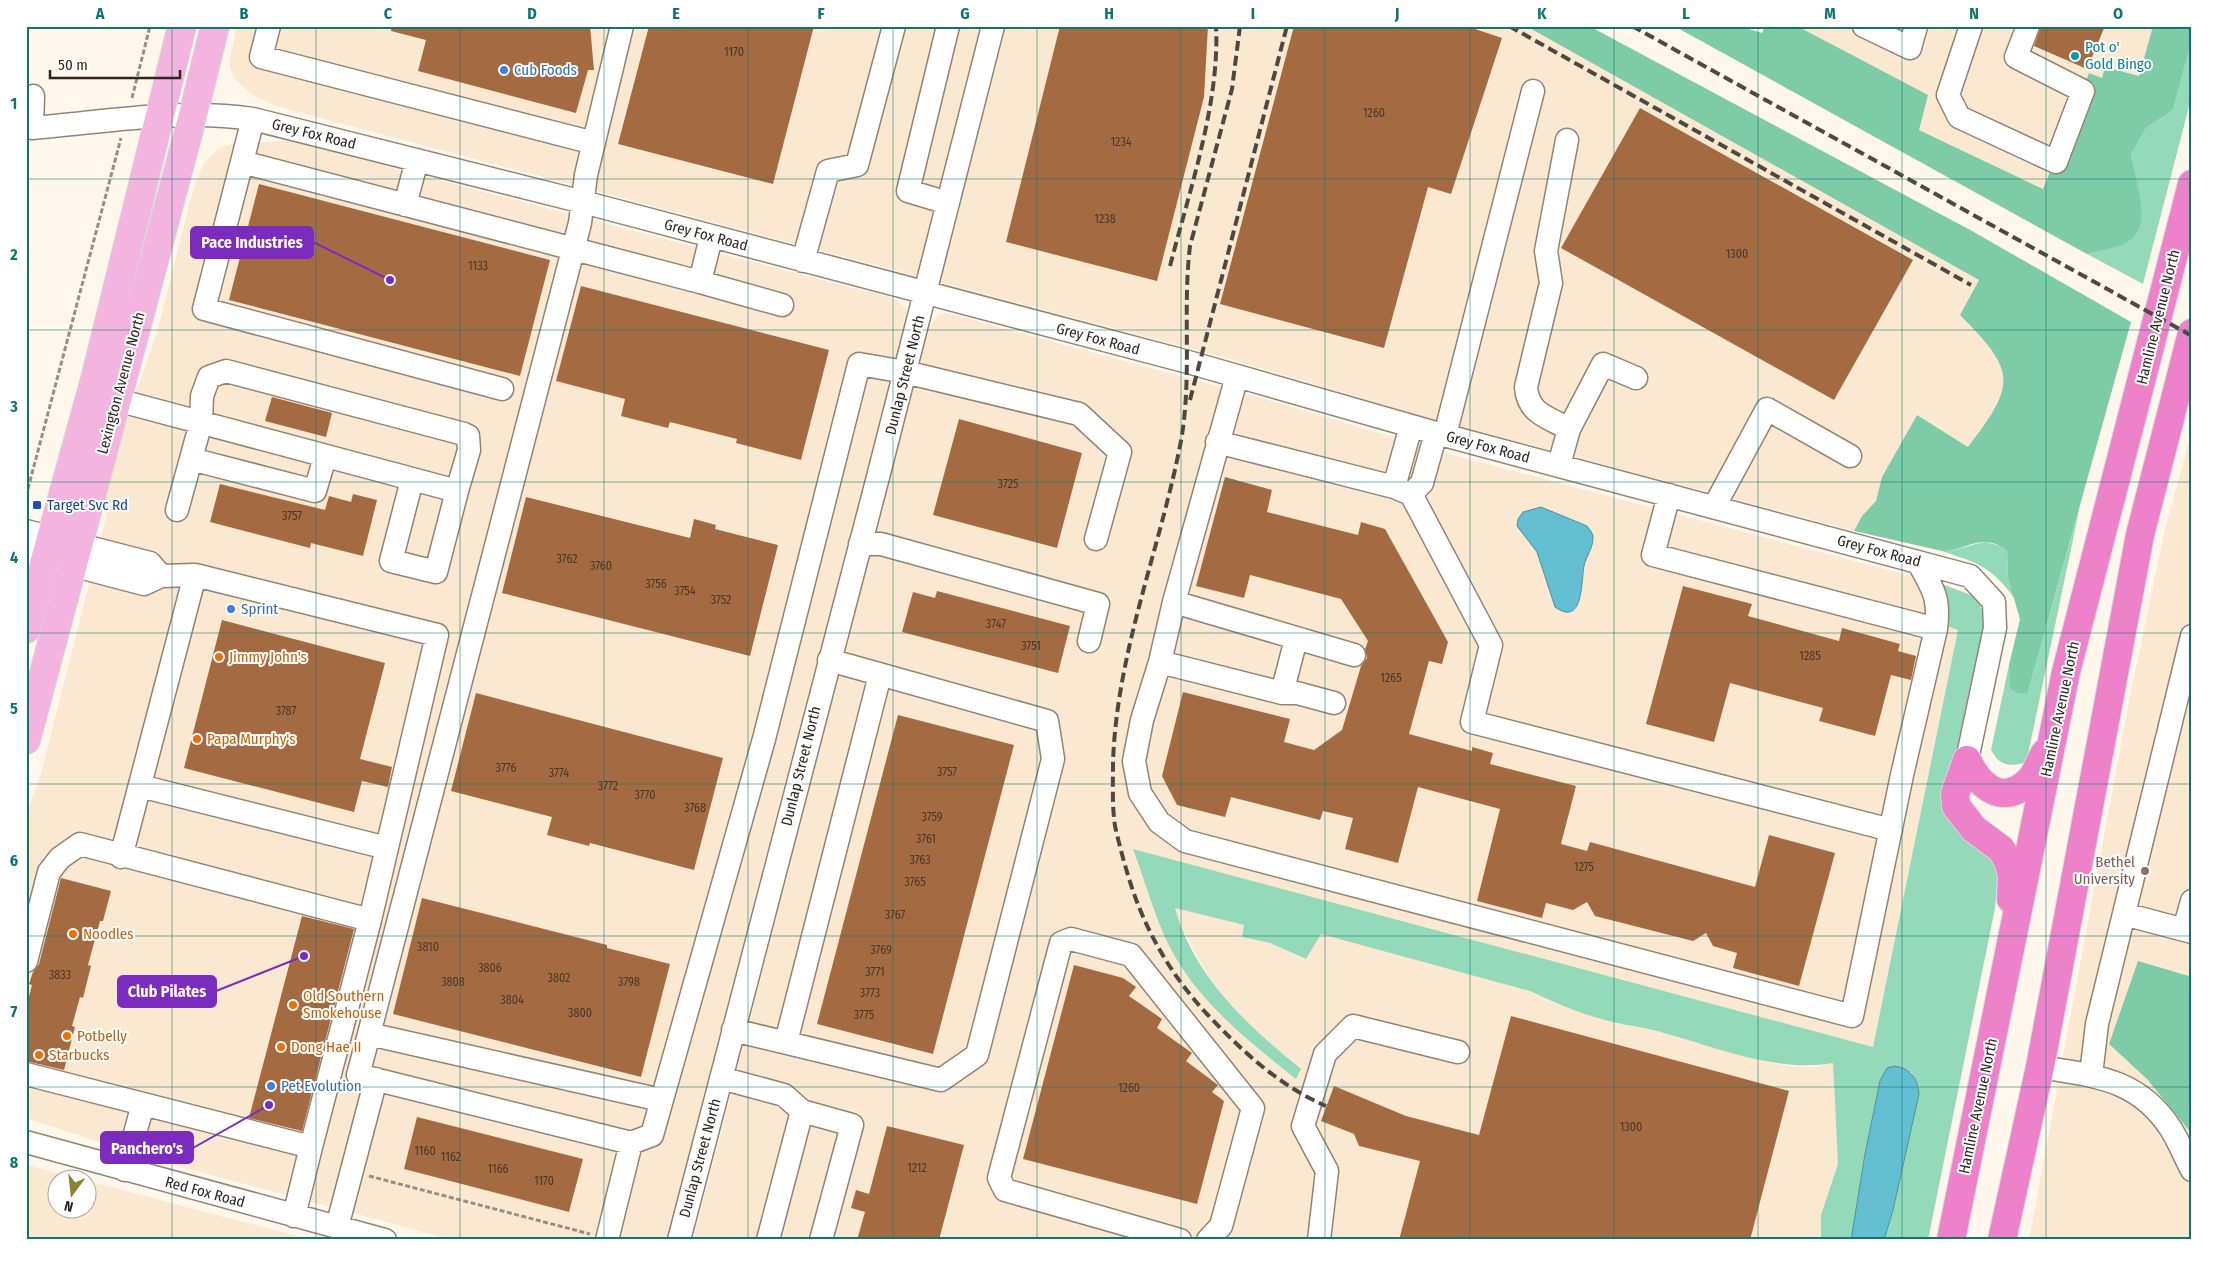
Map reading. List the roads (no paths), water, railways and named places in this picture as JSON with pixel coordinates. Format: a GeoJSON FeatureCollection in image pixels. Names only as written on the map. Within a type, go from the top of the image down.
{"type":"FeatureCollection","features":[{"type":"Feature","properties":{"kind":"highway","name":"Hamline Avenue North"},"geometry":{"type":"LineString","coordinates":[[1951,1240],[2069,663],[2192,184]]}},
{"type":"Feature","properties":{"kind":"highway"},"geometry":{"type":"LineString","coordinates":[[2002,1240],[2040,1067],[2140,535],[2192,333]]}},
{"type":"Feature","properties":{"kind":"highway"},"geometry":{"type":"LineString","coordinates":[[1967,760],[1981,784],[1991,790],[2002,793],[2016,789],[2030,780],[2053,739]]}},
{"type":"Feature","properties":{"kind":"highway"},"geometry":{"type":"LineString","coordinates":[[1967,760],[1956,794],[1956,806],[1974,828],[2001,849],[2008,861],[2012,875],[2010,955]]}},
{"type":"Feature","properties":{"kind":"main road","name":"Lexington Avenue North"},"geometry":{"type":"LineString","coordinates":[[26,740],[55,552],[95,378],[182,26]]}},
{"type":"Feature","properties":{"kind":"main road","name":"Lexington Avenue North"},"geometry":{"type":"LineString","coordinates":[[26,629],[117,400],[193,115],[214,26]]}},
{"type":"Feature","properties":{"kind":"street"},"geometry":{"type":"LineString","coordinates":[[269,26],[261,57],[594,143]]}},
{"type":"Feature","properties":{"kind":"street"},"geometry":{"type":"LineString","coordinates":[[622,26],[594,143],[573,250],[358,1075],[631,1143],[652,1135],[764,739],[858,364],[905,372],[1079,414],[1120,452],[1096,538]]}},
{"type":"Feature","properties":{"kind":"street"},"geometry":{"type":"LineString","coordinates":[[803,261],[828,171],[857,164],[894,26]]}},
{"type":"Feature","properties":{"kind":"street"},"geometry":{"type":"LineString","coordinates":[[948,26],[908,191],[948,203]]}},
{"type":"Feature","properties":{"kind":"street","name":"Dunlap Street North"},"geometry":{"type":"LineString","coordinates":[[679,1240],[993,26]]}},
{"type":"Feature","properties":{"kind":"street"},"geometry":{"type":"LineString","coordinates":[[1864,26],[1910,48],[1916,26]]}},
{"type":"Feature","properties":{"kind":"street"},"geometry":{"type":"LineString","coordinates":[[1970,26],[1948,95],[1959,117],[2056,162],[2083,91],[2016,57],[2028,26]]}},
{"type":"Feature","properties":{"kind":"street"},"geometry":{"type":"LineString","coordinates":[[1217,442],[1403,491],[1422,483],[1441,434],[1533,91]]}},
{"type":"Feature","properties":{"kind":"street"},"geometry":{"type":"LineString","coordinates":[[29,127],[33,96]]}},
{"type":"Feature","properties":{"kind":"street","name":"Grey Fox Road"},"geometry":{"type":"LineString","coordinates":[[29,127],[161,115],[226,115],[254,119],[583,202],[1237,376],[1411,426],[1970,576],[1994,602],[1995,628],[1967,760]]}},
{"type":"Feature","properties":{"kind":"street"},"geometry":{"type":"LineString","coordinates":[[254,119],[204,310],[502,390]]}},
{"type":"Feature","properties":{"kind":"street"},"geometry":{"type":"LineString","coordinates":[[1567,140],[1546,251],[1551,283],[1526,387],[1529,404],[1569,429]]}},
{"type":"Feature","properties":{"kind":"street"},"geometry":{"type":"LineString","coordinates":[[405,205],[417,160]]}},
{"type":"Feature","properties":{"kind":"street"},"geometry":{"type":"LineString","coordinates":[[242,162],[782,304]]}},
{"type":"Feature","properties":{"kind":"street"},"geometry":{"type":"LineString","coordinates":[[700,282],[711,237]]}},
{"type":"Feature","properties":{"kind":"street"},"geometry":{"type":"LineString","coordinates":[[1559,466],[1569,429],[1603,364],[1636,378]]}},
{"type":"Feature","properties":{"kind":"street"},"geometry":{"type":"LineString","coordinates":[[177,510],[200,422],[202,396],[209,377],[226,371],[468,436],[470,445],[436,572],[391,561],[412,480]]}},
{"type":"Feature","properties":{"kind":"street"},"geometry":{"type":"LineString","coordinates":[[1237,376],[1217,442],[1160,662],[1142,720],[1134,761],[1140,793],[1159,822],[1185,841],[1852,1016],[1936,629],[1939,607],[1934,590],[1918,562]]}},
{"type":"Feature","properties":{"kind":"street"},"geometry":{"type":"LineString","coordinates":[[117,400],[458,491]]}},
{"type":"Feature","properties":{"kind":"street"},"geometry":{"type":"LineString","coordinates":[[1714,507],[1767,409],[1850,456]]}},
{"type":"Feature","properties":{"kind":"street"},"geometry":{"type":"LineString","coordinates":[[1411,426],[1403,491],[1491,645],[1472,722],[1891,830]]}},
{"type":"Feature","properties":{"kind":"street"},"geometry":{"type":"LineString","coordinates":[[191,459],[315,491],[325,457]]}},
{"type":"Feature","properties":{"kind":"street"},"geometry":{"type":"LineString","coordinates":[[1669,495],[1653,555],[1936,629]]}},
{"type":"Feature","properties":{"kind":"street"},"geometry":{"type":"LineString","coordinates":[[26,531],[55,552],[144,584],[161,576],[195,575],[437,635],[370,920],[294,1216]]}},
{"type":"Feature","properties":{"kind":"street"},"geometry":{"type":"LineString","coordinates":[[860,544],[881,544],[1098,604],[1089,641]]}},
{"type":"Feature","properties":{"kind":"street"},"geometry":{"type":"LineString","coordinates":[[121,857],[195,575]]}},
{"type":"Feature","properties":{"kind":"street"},"geometry":{"type":"LineString","coordinates":[[1174,602],[1354,655]]}},
{"type":"Feature","properties":{"kind":"street"},"geometry":{"type":"LineString","coordinates":[[2091,1075],[2097,1024],[2192,636]]}},
{"type":"Feature","properties":{"kind":"street"},"geometry":{"type":"LineString","coordinates":[[1282,693],[1296,639]]}},
{"type":"Feature","properties":{"kind":"street"},"geometry":{"type":"LineString","coordinates":[[733,1030],[941,1080],[977,1056],[1053,759],[1048,721],[829,660]]}},
{"type":"Feature","properties":{"kind":"street"},"geometry":{"type":"LineString","coordinates":[[1160,662],[1282,693],[1297,693],[1334,702]]}},
{"type":"Feature","properties":{"kind":"street"},"geometry":{"type":"LineString","coordinates":[[786,1042],[880,675]]}},
{"type":"Feature","properties":{"kind":"street"},"geometry":{"type":"LineString","coordinates":[[140,786],[387,848]]}},
{"type":"Feature","properties":{"kind":"street"},"geometry":{"type":"LineString","coordinates":[[26,961],[49,872],[60,858],[80,844],[121,857],[370,920]]}},
{"type":"Feature","properties":{"kind":"street"},"geometry":{"type":"LineString","coordinates":[[2124,914],[2188,931],[2192,901]]}},
{"type":"Feature","properties":{"kind":"street"},"geometry":{"type":"LineString","coordinates":[[1180,1240],[1111,1231],[1005,1190],[999,1178],[1061,943],[1071,939],[1131,955],[1253,1108],[1221,1226],[1208,1240]]}},
{"type":"Feature","properties":{"kind":"street"},"geometry":{"type":"LineString","coordinates":[[1319,1240],[1327,1171],[1303,1126],[1325,1054],[1353,1026],[1458,1052]]}},
{"type":"Feature","properties":{"kind":"street"},"geometry":{"type":"LineString","coordinates":[[369,1034],[661,1100]]}},
{"type":"Feature","properties":{"kind":"street"},"geometry":{"type":"LineString","coordinates":[[2040,1067],[2115,1081],[2157,1111],[2172,1130],[2192,1170]]}},
{"type":"Feature","properties":{"kind":"street"},"geometry":{"type":"LineString","coordinates":[[26,1074],[311,1148]]}},
{"type":"Feature","properties":{"kind":"street"},"geometry":{"type":"LineString","coordinates":[[721,1078],[784,1095],[802,1111],[852,1125],[821,1240]]}},
{"type":"Feature","properties":{"kind":"street"},"geometry":{"type":"LineString","coordinates":[[337,1227],[376,1079]]}},
{"type":"Feature","properties":{"kind":"street"},"geometry":{"type":"LineString","coordinates":[[125,1170],[143,1104]]}},
{"type":"Feature","properties":{"kind":"street"},"geometry":{"type":"LineString","coordinates":[[768,1240],[802,1111]]}},
{"type":"Feature","properties":{"kind":"street","name":"Red Fox Road"},"geometry":{"type":"LineString","coordinates":[[26,1142],[385,1240]]}},
{"type":"Feature","properties":{"kind":"street"},"geometry":{"type":"LineString","coordinates":[[608,1239],[631,1143]]}},
{"type":"Feature","properties":{"kind":"water"},"geometry":{"type":"Polygon","coordinates":[[[1541,507],[1587,526],[1593,536],[1584,566],[1579,600],[1576,607],[1571,611],[1564,612],[1555,607],[1537,552],[1517,526],[1518,519],[1523,512],[1541,507]]]}},
{"type":"Feature","properties":{"kind":"water"},"geometry":{"type":"Polygon","coordinates":[[[1894,1066],[1905,1069],[1912,1075],[1917,1083],[1919,1094],[1893,1210],[1884,1240],[1851,1240],[1865,1154],[1880,1081],[1887,1068],[1894,1066]]]}},
{"type":"Feature","properties":{"kind":"railway"},"geometry":{"type":"LineString","coordinates":[[1170,266],[1202,147],[1208,116],[1216,55],[1216,26]]}},
{"type":"Feature","properties":{"kind":"railway"},"geometry":{"type":"LineString","coordinates":[[1240,26],[1232,89],[1190,246],[1184,421],[1171,486],[1130,643],[1122,683],[1116,723],[1113,764],[1113,811],[1121,851],[1139,908],[1163,956],[1183,985],[1206,1013],[1247,1054],[1292,1088],[1326,1106]]}},
{"type":"Feature","properties":{"kind":"railway"},"geometry":{"type":"LineString","coordinates":[[1190,400],[1287,26]]}},
{"type":"Feature","properties":{"kind":"railway"},"geometry":{"type":"LineString","coordinates":[[1509,26],[1971,285]]}},
{"type":"Feature","properties":{"kind":"railway"},"geometry":{"type":"LineString","coordinates":[[1632,26],[2192,336]]}},
{"type":"Feature","properties":{"kind":"place","name":"Pot o' Gold Bingo"},"geometry":{"type":"Point","coordinates":[2075,56]}},
{"type":"Feature","properties":{"kind":"place","name":"Cub Foods"},"geometry":{"type":"Point","coordinates":[504,70]}},
{"type":"Feature","properties":{"kind":"place","name":"Pace Industries"},"geometry":{"type":"Point","coordinates":[390,280]}},
{"type":"Feature","properties":{"kind":"place","name":"Target Svc Rd"},"geometry":{"type":"Point","coordinates":[37,505]}},
{"type":"Feature","properties":{"kind":"place","name":"Sprint"},"geometry":{"type":"Point","coordinates":[231,609]}},
{"type":"Feature","properties":{"kind":"place","name":"Jimmy John's"},"geometry":{"type":"Point","coordinates":[219,657]}},
{"type":"Feature","properties":{"kind":"place","name":"Papa Murphy's"},"geometry":{"type":"Point","coordinates":[197,739]}},
{"type":"Feature","properties":{"kind":"place","name":"Bethel University"},"geometry":{"type":"Point","coordinates":[2145,871]}},
{"type":"Feature","properties":{"kind":"place","name":"Noodles"},"geometry":{"type":"Point","coordinates":[73,934]}},
{"type":"Feature","properties":{"kind":"place","name":"Club Pilates"},"geometry":{"type":"Point","coordinates":[304,956]}},
{"type":"Feature","properties":{"kind":"place","name":"Old Southern Smokehouse"},"geometry":{"type":"Point","coordinates":[293,1005]}},
{"type":"Feature","properties":{"kind":"place","name":"Potbelly"},"geometry":{"type":"Point","coordinates":[67,1036]}},
{"type":"Feature","properties":{"kind":"place","name":"Dong Hae II"},"geometry":{"type":"Point","coordinates":[281,1047]}},
{"type":"Feature","properties":{"kind":"place","name":"Starbucks"},"geometry":{"type":"Point","coordinates":[39,1055]}},
{"type":"Feature","properties":{"kind":"place","name":"Pet Evolution"},"geometry":{"type":"Point","coordinates":[271,1086]}},
{"type":"Feature","properties":{"kind":"place","name":"Panchero's"},"geometry":{"type":"Point","coordinates":[269,1105]}}]}
